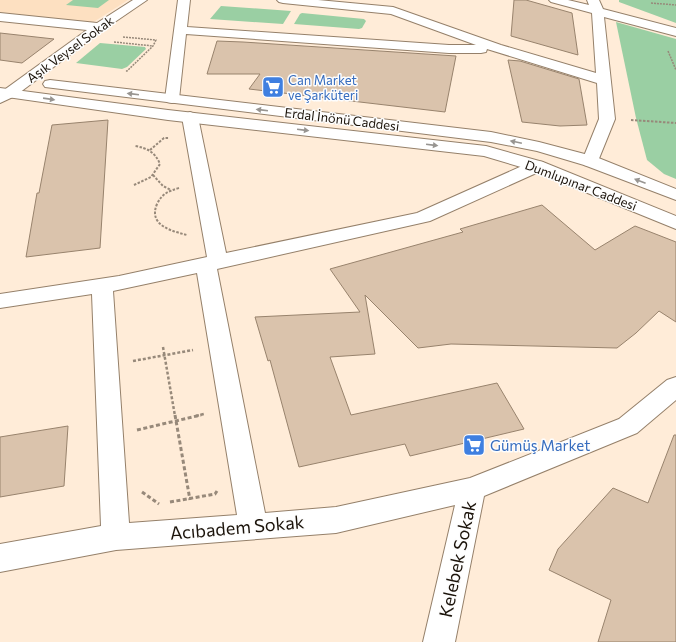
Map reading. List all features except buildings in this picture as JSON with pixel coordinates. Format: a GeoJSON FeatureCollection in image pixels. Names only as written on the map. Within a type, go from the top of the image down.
{"type":"FeatureCollection","features":[{"type":"Feature","properties":{"kind":"street","name":"Aşık Veysel Sokak"},"geometry":{"type":"LineString","coordinates":[[4,95],[27,81],[99,27],[141,0]]}},
{"type":"Feature","properties":{"kind":"street"},"geometry":{"type":"LineString","coordinates":[[172,99],[184,0]]}},
{"type":"Feature","properties":{"kind":"street"},"geometry":{"type":"LineString","coordinates":[[283,0],[392,11],[496,48],[603,80]]}},
{"type":"Feature","properties":{"kind":"street"},"geometry":{"type":"LineString","coordinates":[[555,0],[595,6],[676,32]]}},
{"type":"Feature","properties":{"kind":"street"},"geometry":{"type":"LineString","coordinates":[[590,161],[607,119],[595,6]]}},
{"type":"Feature","properties":{"kind":"street"},"geometry":{"type":"LineString","coordinates":[[0,17],[99,27]]}},
{"type":"Feature","properties":{"kind":"street"},"geometry":{"type":"LineString","coordinates":[[180,30],[449,49],[496,48]]}},
{"type":"Feature","properties":{"kind":"street","name":"Erdal İnönü Caddesi"},"geometry":{"type":"LineString","coordinates":[[7,78],[491,137],[539,147],[590,161],[676,195]]}},
{"type":"Feature","properties":{"kind":"street","name":"Erdal İnönü Caddesi"},"geometry":{"type":"LineString","coordinates":[[4,95],[486,151]]}},
{"type":"Feature","properties":{"kind":"street"},"geometry":{"type":"LineString","coordinates":[[190,117],[253,526]]}},
{"type":"Feature","properties":{"kind":"street","name":"Dumlupınar Caddesi"},"geometry":{"type":"LineString","coordinates":[[486,151],[537,166],[676,223]]}},
{"type":"Feature","properties":{"kind":"street"},"geometry":{"type":"LineString","coordinates":[[0,301],[102,286],[212,264],[423,217],[537,166]]}},
{"type":"Feature","properties":{"kind":"street"},"geometry":{"type":"LineString","coordinates":[[102,286],[116,537]]}},
{"type":"Feature","properties":{"kind":"street","name":"Kelebek Sokak"},"geometry":{"type":"LineString","coordinates":[[439,642],[472,489],[628,426],[676,386]]}},
{"type":"Feature","properties":{"kind":"street","name":"Acıbadem Sokak"},"geometry":{"type":"LineString","coordinates":[[0,558],[116,537],[336,520],[472,489]]}},
{"type":"Feature","properties":{"kind":"path"},"geometry":{"type":"LineString","coordinates":[[649,3],[676,5]]}},
{"type":"Feature","properties":{"kind":"path"},"geometry":{"type":"LineString","coordinates":[[118,36],[156,40],[153,46],[127,71],[120,70]]}},
{"type":"Feature","properties":{"kind":"path"},"geometry":{"type":"LineString","coordinates":[[110,42],[153,46]]}},
{"type":"Feature","properties":{"kind":"path"},"geometry":{"type":"LineString","coordinates":[[607,119],[676,123]]}},
{"type":"Feature","properties":{"kind":"path"},"geometry":{"type":"LineString","coordinates":[[150,150],[164,138],[175,137]]}},
{"type":"Feature","properties":{"kind":"path"},"geometry":{"type":"LineString","coordinates":[[134,185],[153,174],[160,164],[158,158],[150,150],[135,146]]}},
{"type":"Feature","properties":{"kind":"path"},"geometry":{"type":"LineString","coordinates":[[153,174],[163,186],[172,190]]}},
{"type":"Feature","properties":{"kind":"path"},"geometry":{"type":"LineString","coordinates":[[183,186],[164,193],[156,206],[155,216],[160,225],[170,232],[191,236]]}},
{"type":"Feature","properties":{"kind":"path"},"geometry":{"type":"LineString","coordinates":[[163,346],[195,531]]}},
{"type":"Feature","properties":{"kind":"path"},"geometry":{"type":"LineString","coordinates":[[133,361],[200,349]]}},
{"type":"Feature","properties":{"kind":"path"},"geometry":{"type":"LineString","coordinates":[[133,431],[205,414]]}},
{"type":"Feature","properties":{"kind":"path"},"geometry":{"type":"LineString","coordinates":[[140,490],[159,504],[215,494],[218,487]]}},
{"type":"Feature","properties":{"kind":"shaded area"},"geometry":{"type":"Polygon","coordinates":[[[0,0],[128,0],[92,23],[0,14],[0,0]]]}},
{"type":"Feature","properties":{"kind":"green space"},"geometry":{"type":"Polygon","coordinates":[[[73,0],[109,0],[98,8],[66,5],[73,0]]]}},
{"type":"Feature","properties":{"kind":"green space"},"geometry":{"type":"Polygon","coordinates":[[[619,0],[676,0],[676,23],[619,2],[619,0]]]}},
{"type":"Feature","properties":{"kind":"green space"},"geometry":{"type":"Polygon","coordinates":[[[221,6],[291,11],[283,24],[210,19],[221,6]]]}},
{"type":"Feature","properties":{"kind":"green space"},"geometry":{"type":"Polygon","coordinates":[[[302,13],[364,19],[366,21],[362,28],[359,29],[294,24],[302,13]]]}},
{"type":"Feature","properties":{"kind":"green space"},"geometry":{"type":"Polygon","coordinates":[[[616,22],[676,39],[676,179],[664,174],[647,160],[636,118],[616,22]]]}},
{"type":"Feature","properties":{"kind":"green space"},"geometry":{"type":"Polygon","coordinates":[[[100,43],[145,47],[146,49],[127,67],[122,69],[76,63],[100,43]]]}},
{"type":"Feature","properties":{"kind":"place","name":"Can Market ve Şarküteri"},"geometry":{"type":"Point","coordinates":[273,87]}},
{"type":"Feature","properties":{"kind":"place","name":"Gümüş Market"},"geometry":{"type":"Point","coordinates":[474,445]}}]}
